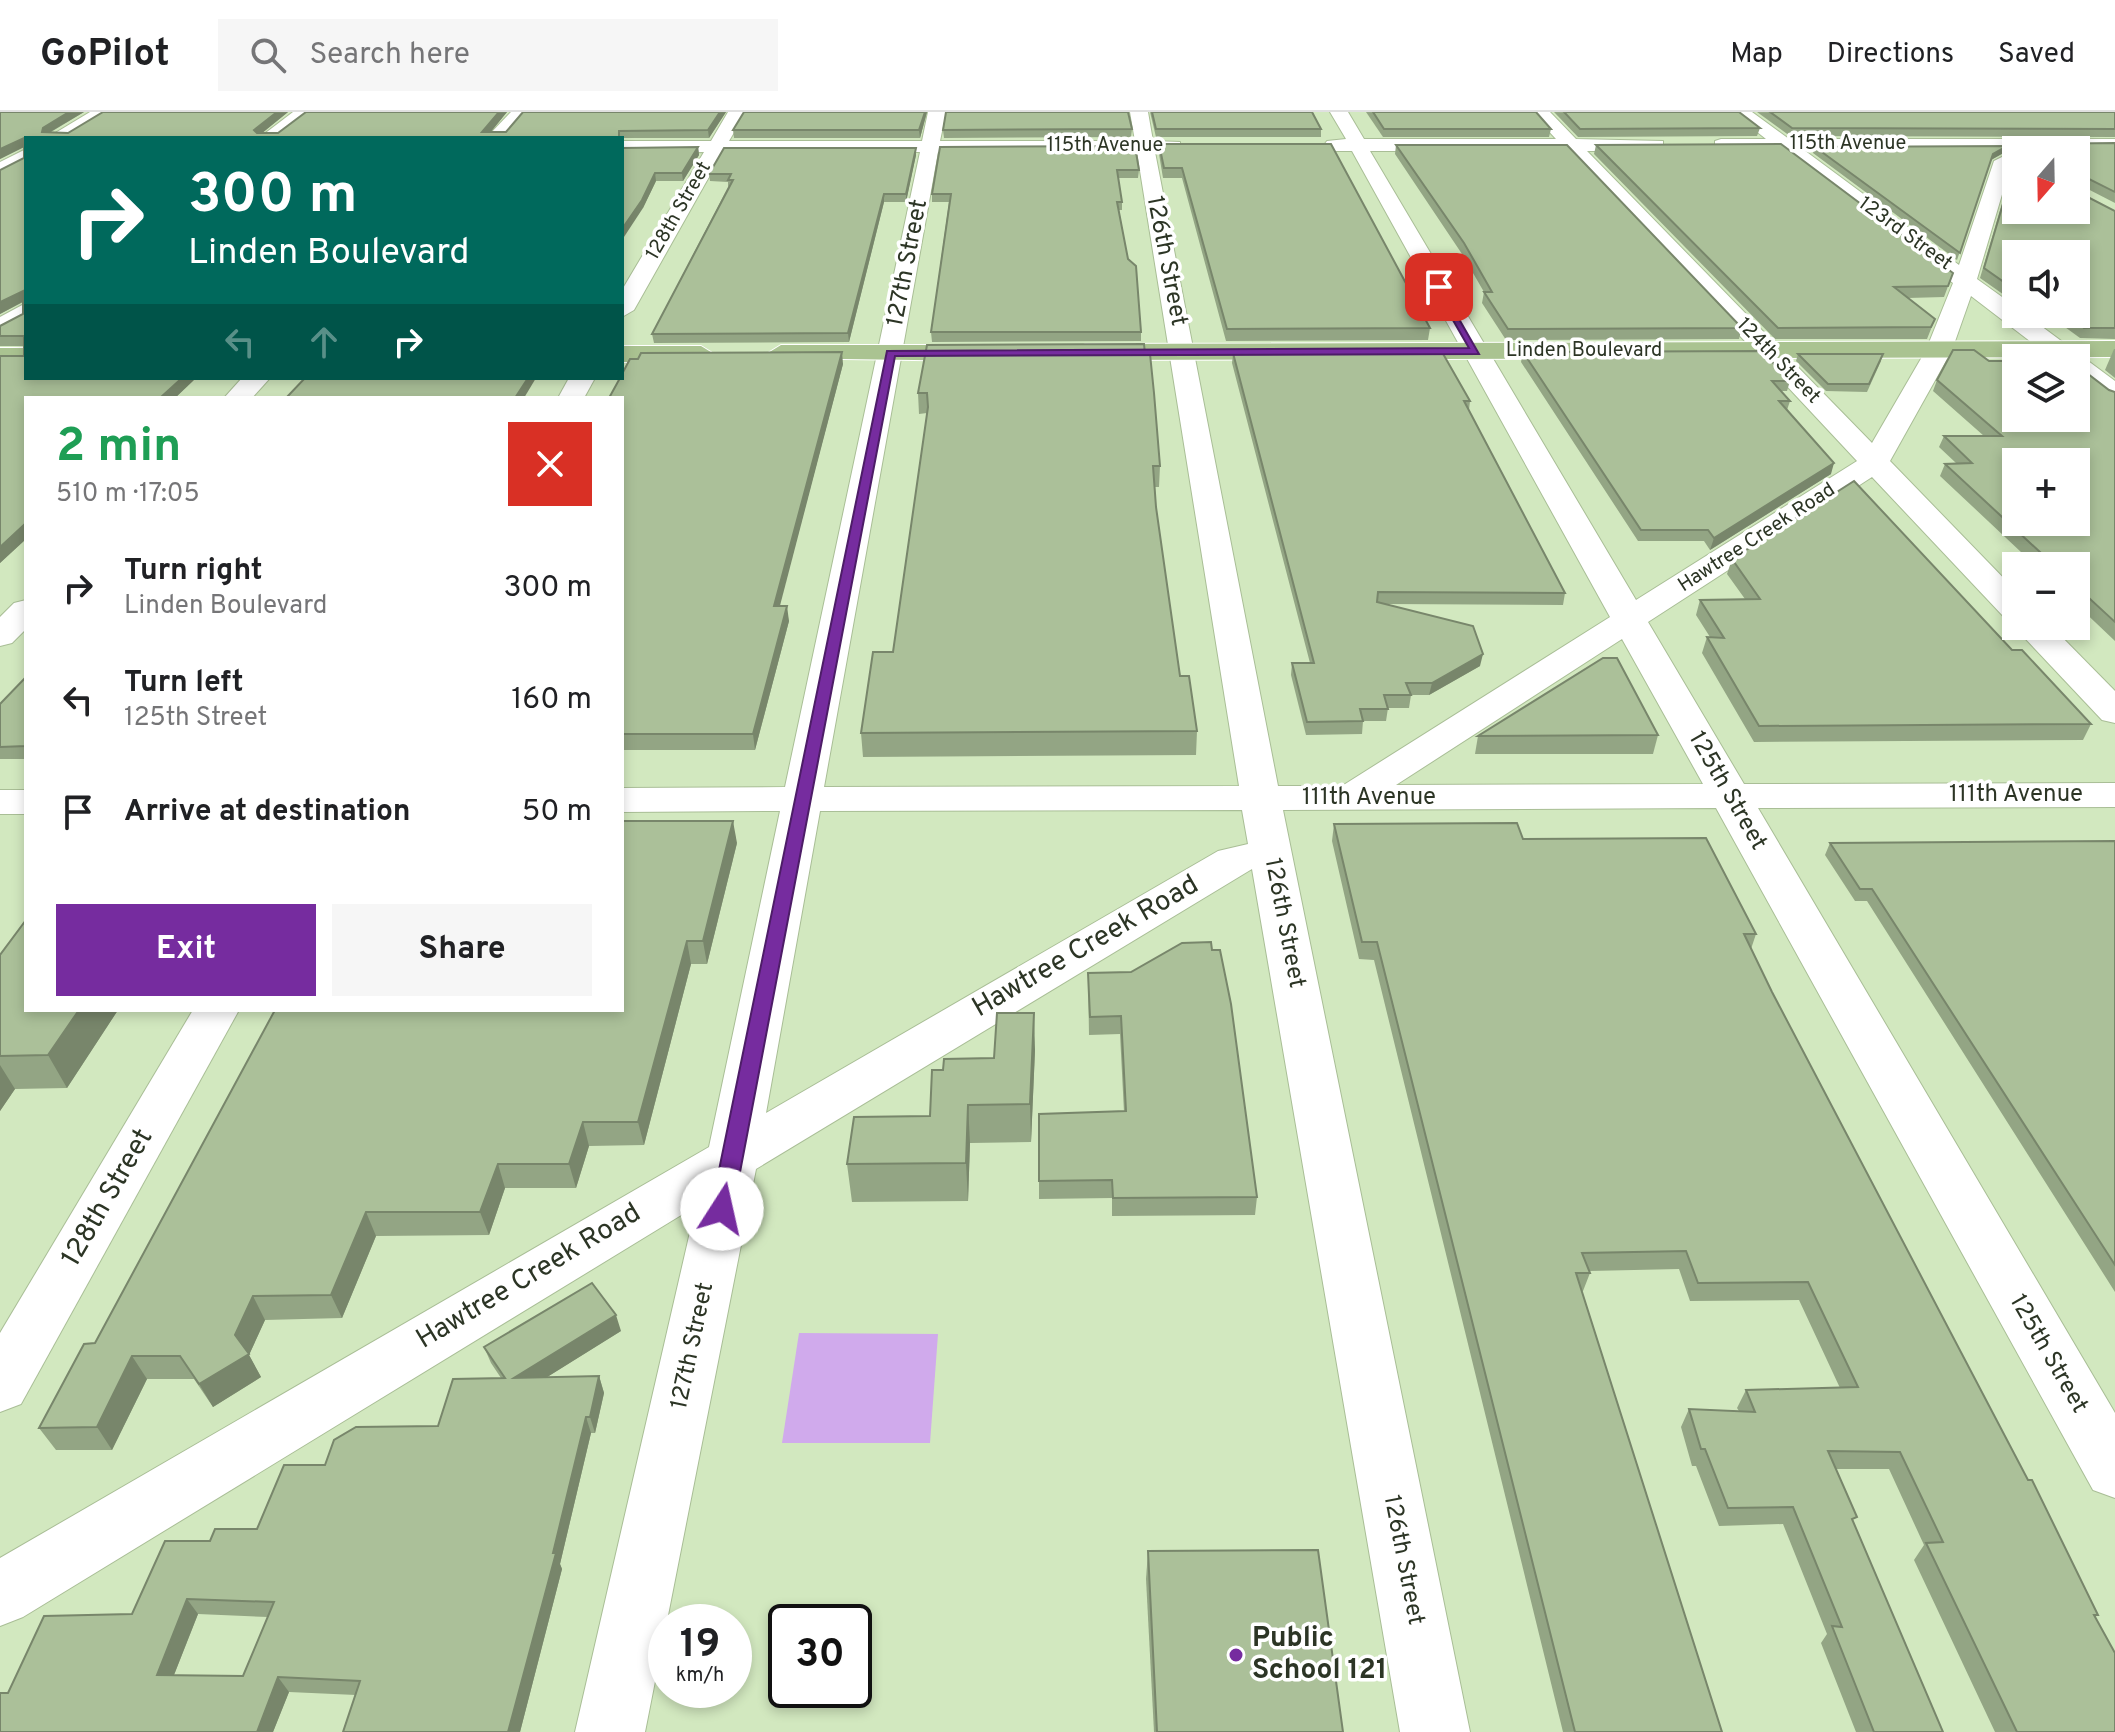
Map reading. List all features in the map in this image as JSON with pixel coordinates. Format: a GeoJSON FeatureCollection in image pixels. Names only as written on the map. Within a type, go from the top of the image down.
{"type":"FeatureCollection","features":[{"type":"Feature","properties":{"kind":"main road","name":"Linden Boulevard"},"geometry":{"type":"LineString","coordinates":[[2090,353],[2115,349]]}},
{"type":"Feature","properties":{"kind":"main road","name":"Linden Boulevard"},"geometry":{"type":"LineString","coordinates":[[1053,353],[1939,350],[2002,353]]}},
{"type":"Feature","properties":{"kind":"main road"},"geometry":{"type":"LineString","coordinates":[[759,353],[1007,353]]}},
{"type":"Feature","properties":{"kind":"main road"},"geometry":{"type":"LineString","coordinates":[[624,354],[728,354]]}},
{"type":"Feature","properties":{"kind":"main road"},"geometry":{"type":"LineString","coordinates":[[0,356],[24,356]]}},
{"type":"Feature","properties":{"kind":"street"},"geometry":{"type":"LineString","coordinates":[[60,136],[103,112]]}},
{"type":"Feature","properties":{"kind":"street"},"geometry":{"type":"LineString","coordinates":[[271,136],[304,112]]}},
{"type":"Feature","properties":{"kind":"street"},"geometry":{"type":"LineString","coordinates":[[497,136],[521,112]]}},
{"type":"Feature","properties":{"kind":"street","name":"128th Street"},"geometry":{"type":"LineString","coordinates":[[624,307],[737,112]]}},
{"type":"Feature","properties":{"kind":"street","name":"127th Street"},"geometry":{"type":"LineString","coordinates":[[610,1732],[730,1161],[937,112]]}},
{"type":"Feature","properties":{"kind":"street","name":"124th Street"},"geometry":{"type":"LineString","coordinates":[[1540,112],[2002,595]]}},
{"type":"Feature","properties":{"kind":"street","name":"123rd Street"},"geometry":{"type":"LineString","coordinates":[[1741,112],[2050,344]]}},
{"type":"Feature","properties":{"kind":"street","name":"115th Avenue"},"geometry":{"type":"LineString","coordinates":[[624,147],[930,146],[1136,122],[1196,146]]}},
{"type":"Feature","properties":{"kind":"street","name":"126th Street"},"geometry":{"type":"LineString","coordinates":[[1136,122],[1183,352],[1270,852],[1435,1732]]}},
{"type":"Feature","properties":{"kind":"street"},"geometry":{"type":"LineString","coordinates":[[1976,126],[2002,148]]}},
{"type":"Feature","properties":{"kind":"street","name":"115th Avenue"},"geometry":{"type":"LineString","coordinates":[[1307,145],[1348,129],[1571,145],[2115,144]]}},
{"type":"Feature","properties":{"kind":"street","name":"125th Street"},"geometry":{"type":"LineString","coordinates":[[1348,129],[2115,1470]]}},
{"type":"Feature","properties":{"kind":"street"},"geometry":{"type":"LineString","coordinates":[[0,148],[24,148]]}},
{"type":"Feature","properties":{"kind":"street"},"geometry":{"type":"LineString","coordinates":[[0,170],[24,156]]}},
{"type":"Feature","properties":{"kind":"street","name":"Hawtree Creek Road"},"geometry":{"type":"LineString","coordinates":[[1350,798],[1875,462],[1939,350],[1966,279],[2002,164]]}},
{"type":"Feature","properties":{"kind":"street"},"geometry":{"type":"LineString","coordinates":[[0,328],[24,311]]}},
{"type":"Feature","properties":{"kind":"street","name":"123rd Street"},"geometry":{"type":"LineString","coordinates":[[2090,374],[2115,393]]}},
{"type":"Feature","properties":{"kind":"street"},"geometry":{"type":"LineString","coordinates":[[239,396],[255,380]]}},
{"type":"Feature","properties":{"kind":"street"},"geometry":{"type":"LineString","coordinates":[[0,636],[24,612]]}},
{"type":"Feature","properties":{"kind":"street"},"geometry":{"type":"LineString","coordinates":[[2046,640],[2115,712]]}},
{"type":"Feature","properties":{"kind":"street","name":"111th Avenue"},"geometry":{"type":"LineString","coordinates":[[624,800],[2115,795]]}},
{"type":"Feature","properties":{"kind":"street"},"geometry":{"type":"LineString","coordinates":[[0,802],[24,802]]}},
{"type":"Feature","properties":{"kind":"street","name":"Hawtree Creek Road"},"geometry":{"type":"LineString","coordinates":[[0,1594],[661,1199],[730,1161],[783,1125],[1233,860],[1270,852]]}},
{"type":"Feature","properties":{"kind":"street","name":"128th Street"},"geometry":{"type":"LineString","coordinates":[[0,1386],[215,1012]]}},
{"type":"Feature","properties":{"kind":"shaded area"},"geometry":{"type":"Polygon","coordinates":[[[799,1333],[938,1334],[930,1443],[782,1443],[799,1333]]]}},
{"type":"Feature","properties":{"kind":"building"},"geometry":{"type":"Polygon","coordinates":[[[0,112],[69,112],[43,128],[42,132],[68,133],[103,112],[277,112],[254,130],[257,133],[278,133],[306,112],[499,112],[482,132],[506,132],[523,112],[720,112],[708,130],[619,131],[619,136],[24,136],[0,149],[0,112]]]}},
{"type":"Feature","properties":{"kind":"building"},"geometry":{"type":"Polygon","coordinates":[[[744,112],[925,112],[919,130],[733,130],[744,112]]]}},
{"type":"Feature","properties":{"kind":"building"},"geometry":{"type":"Polygon","coordinates":[[[946,112],[1128,112],[1132,129],[943,130],[946,112]]]}},
{"type":"Feature","properties":{"kind":"building"},"geometry":{"type":"Polygon","coordinates":[[[1152,112],[1312,112],[1321,129],[1156,129],[1152,112]]]}},
{"type":"Feature","properties":{"kind":"building"},"geometry":{"type":"Polygon","coordinates":[[[1373,112],[1536,112],[1551,129],[1384,129],[1373,112]]]}},
{"type":"Feature","properties":{"kind":"building"},"geometry":{"type":"Polygon","coordinates":[[[1564,112],[1739,112],[1760,128],[1580,129],[1564,112]]]}},
{"type":"Feature","properties":{"kind":"building"},"geometry":{"type":"Polygon","coordinates":[[[1770,112],[2115,112],[2115,129],[1792,128],[1770,112]]]}},
{"type":"Feature","properties":{"kind":"building"},"geometry":{"type":"Polygon","coordinates":[[[2090,143],[2115,143],[2115,192],[2090,180],[2090,143]]]}},
{"type":"Feature","properties":{"kind":"building"},"geometry":{"type":"Polygon","coordinates":[[[1159,144],[1331,144],[1430,328],[1227,329],[1182,168],[1164,168],[1159,144]]]}},
{"type":"Feature","properties":{"kind":"building"},"geometry":{"type":"Polygon","coordinates":[[[1781,144],[1953,273],[1948,286],[1894,287],[1935,319],[1931,327],[1778,328],[1596,145],[1781,144]]]}},
{"type":"Feature","properties":{"kind":"building"},"geometry":{"type":"Polygon","coordinates":[[[1396,145],[1567,145],[1742,328],[1508,329],[1484,292],[1492,292],[1464,243],[1396,145]]]}},
{"type":"Feature","properties":{"kind":"building"},"geometry":{"type":"Polygon","coordinates":[[[1135,146],[1139,170],[1117,170],[1122,202],[1117,202],[1128,259],[1136,266],[1141,332],[931,332],[951,194],[932,194],[940,147],[1135,146]]]}},
{"type":"Feature","properties":{"kind":"building"},"geometry":{"type":"Polygon","coordinates":[[[2002,146],[2002,149],[1993,154],[1960,253],[1815,147],[2002,146]]]}},
{"type":"Feature","properties":{"kind":"building"},"geometry":{"type":"Polygon","coordinates":[[[698,147],[682,173],[655,173],[624,226],[624,148],[698,147]]]}},
{"type":"Feature","properties":{"kind":"building"},"geometry":{"type":"Polygon","coordinates":[[[724,148],[916,148],[906,194],[884,194],[848,333],[652,334],[733,180],[728,180],[731,174],[709,174],[724,148]]]}},
{"type":"Feature","properties":{"kind":"building"},"geometry":{"type":"Polygon","coordinates":[[[24,158],[24,336],[0,336],[0,326],[23,314],[23,291],[0,302],[0,170],[24,158]]]}},
{"type":"Feature","properties":{"kind":"building"},"geometry":{"type":"Polygon","coordinates":[[[2090,198],[2115,211],[2115,328],[2090,328],[2090,240],[2002,240],[2002,281],[1984,268],[2002,207],[2002,224],[2090,224],[2090,198]]]}},
{"type":"Feature","properties":{"kind":"building"},"geometry":{"type":"Polygon","coordinates":[[[1144,344],[1145,354],[1150,354],[1160,466],[1153,466],[1156,507],[1180,676],[1189,676],[1197,731],[861,733],[873,652],[893,652],[928,407],[927,393],[918,393],[927,345],[1144,344]]]}},
{"type":"Feature","properties":{"kind":"building"},"geometry":{"type":"Polygon","coordinates":[[[1953,350],[1974,350],[1989,361],[2002,361],[2002,432],[2090,432],[2090,375],[2115,392],[2115,622],[2090,599],[2090,552],[2040,552],[2023,536],[2090,536],[2090,448],[2002,448],[2002,517],[1945,464],[1972,463],[1944,436],[2002,436],[1937,380],[1953,350]]]}},
{"type":"Feature","properties":{"kind":"building"},"geometry":{"type":"Polygon","coordinates":[[[1762,351],[1790,381],[1772,381],[1790,401],[1779,401],[1834,463],[1714,538],[1708,530],[1641,530],[1523,352],[1762,351]]]}},
{"type":"Feature","properties":{"kind":"building"},"geometry":{"type":"Polygon","coordinates":[[[842,352],[774,606],[787,606],[753,734],[624,734],[624,396],[610,396],[619,380],[624,380],[624,370],[630,359],[638,359],[641,353],[842,352]]]}},
{"type":"Feature","properties":{"kind":"building"},"geometry":{"type":"Polygon","coordinates":[[[1442,352],[1470,401],[1464,401],[1565,593],[1378,592],[1377,602],[1473,626],[1483,654],[1432,683],[1406,683],[1411,695],[1384,695],[1388,709],[1360,709],[1363,721],[1307,722],[1292,663],[1314,663],[1233,353],[1442,352]]]}},
{"type":"Feature","properties":{"kind":"building"},"geometry":{"type":"Polygon","coordinates":[[[1798,354],[1883,354],[1869,384],[1828,384],[1798,354]]]}},
{"type":"Feature","properties":{"kind":"building"},"geometry":{"type":"Polygon","coordinates":[[[0,356],[24,356],[24,380],[180,380],[162,396],[24,396],[24,525],[0,547],[0,356]]]}},
{"type":"Feature","properties":{"kind":"building"},"geometry":{"type":"Polygon","coordinates":[[[303,380],[527,380],[516,396],[288,396],[303,380]]]}},
{"type":"Feature","properties":{"kind":"building"},"geometry":{"type":"Polygon","coordinates":[[[1854,481],[2002,640],[2012,650],[2022,650],[2091,724],[1759,726],[1707,637],[1724,638],[1700,600],[1760,599],[1732,559],[1854,481]]]}},
{"type":"Feature","properties":{"kind":"building"},"geometry":{"type":"Polygon","coordinates":[[[1603,658],[1617,658],[1658,735],[1478,736],[1603,658]]]}},
{"type":"Feature","properties":{"kind":"building"},"geometry":{"type":"Polygon","coordinates":[[[24,679],[24,746],[0,747],[0,704],[24,679]]]}},
{"type":"Feature","properties":{"kind":"building"},"geometry":{"type":"Polygon","coordinates":[[[624,821],[733,821],[703,941],[687,941],[638,1122],[583,1122],[569,1164],[498,1164],[480,1212],[366,1212],[331,1295],[253,1296],[235,1335],[249,1354],[199,1384],[180,1356],[132,1356],[97,1427],[39,1428],[84,1344],[95,1343],[274,1012],[624,1012],[624,821]]]}},
{"type":"Feature","properties":{"kind":"building"},"geometry":{"type":"Polygon","coordinates":[[[1517,823],[1523,839],[1706,838],[1756,934],[1744,934],[1772,992],[2028,1480],[2032,1480],[2098,1615],[2094,1615],[2115,1653],[2115,1732],[2017,1732],[1926,1543],[1943,1542],[1900,1452],[1828,1451],[1857,1517],[1852,1519],[1943,1732],[1874,1732],[1832,1626],[1842,1627],[1793,1507],[1728,1508],[1705,1449],[1701,1449],[1689,1409],[1755,1412],[1746,1390],[1858,1387],[1808,1282],[1698,1283],[1686,1251],[1582,1253],[1590,1273],[1576,1273],[1722,1732],[1575,1732],[1377,942],[1362,942],[1334,824],[1517,823]]]}},
{"type":"Feature","properties":{"kind":"building"},"geometry":{"type":"Polygon","coordinates":[[[2115,841],[2115,1265],[1872,889],[1860,889],[1830,843],[2115,841]]]}},
{"type":"Feature","properties":{"kind":"building"},"geometry":{"type":"Polygon","coordinates":[[[24,923],[24,1012],[78,1012],[48,1055],[0,1056],[0,955],[24,923]]]}},
{"type":"Feature","properties":{"kind":"building"},"geometry":{"type":"Polygon","coordinates":[[[1211,942],[1212,950],[1220,950],[1231,1004],[1257,1197],[1113,1198],[1112,1180],[1039,1181],[1039,1114],[1126,1111],[1121,1016],[1090,1017],[1088,973],[1131,972],[1182,943],[1211,942]]]}},
{"type":"Feature","properties":{"kind":"building"},"geometry":{"type":"Polygon","coordinates":[[[997,1013],[1034,1013],[1030,1104],[968,1105],[966,1163],[847,1164],[854,1117],[930,1116],[932,1070],[943,1070],[944,1059],[994,1058],[997,1013]]]}},
{"type":"Feature","properties":{"kind":"building"},"geometry":{"type":"Polygon","coordinates":[[[592,1283],[616,1315],[514,1378],[599,1376],[590,1417],[586,1417],[553,1553],[556,1553],[508,1732],[343,1732],[360,1681],[278,1677],[257,1732],[0,1732],[0,1693],[8,1693],[44,1616],[132,1614],[165,1541],[210,1541],[215,1529],[257,1529],[284,1465],[325,1465],[334,1440],[356,1427],[438,1426],[453,1379],[505,1378],[484,1347],[592,1283]],[[187,1599],[157,1675],[243,1676],[274,1602],[187,1599]]]}},
{"type":"Feature","properties":{"kind":"building","name":"Public School 121"},"geometry":{"type":"Polygon","coordinates":[[[1318,1550],[1343,1732],[1157,1732],[1148,1551],[1318,1550]]]}},
{"type":"Feature","properties":{"kind":"place","name":"Public School 121"},"geometry":{"type":"Point","coordinates":[1236,1655]}},
{"type":"Feature","properties":{"kind":"route"},"geometry":{"type":"LineString","coordinates":[[722,1209],[890,353],[1476,351],[1439,287]]}}]}
